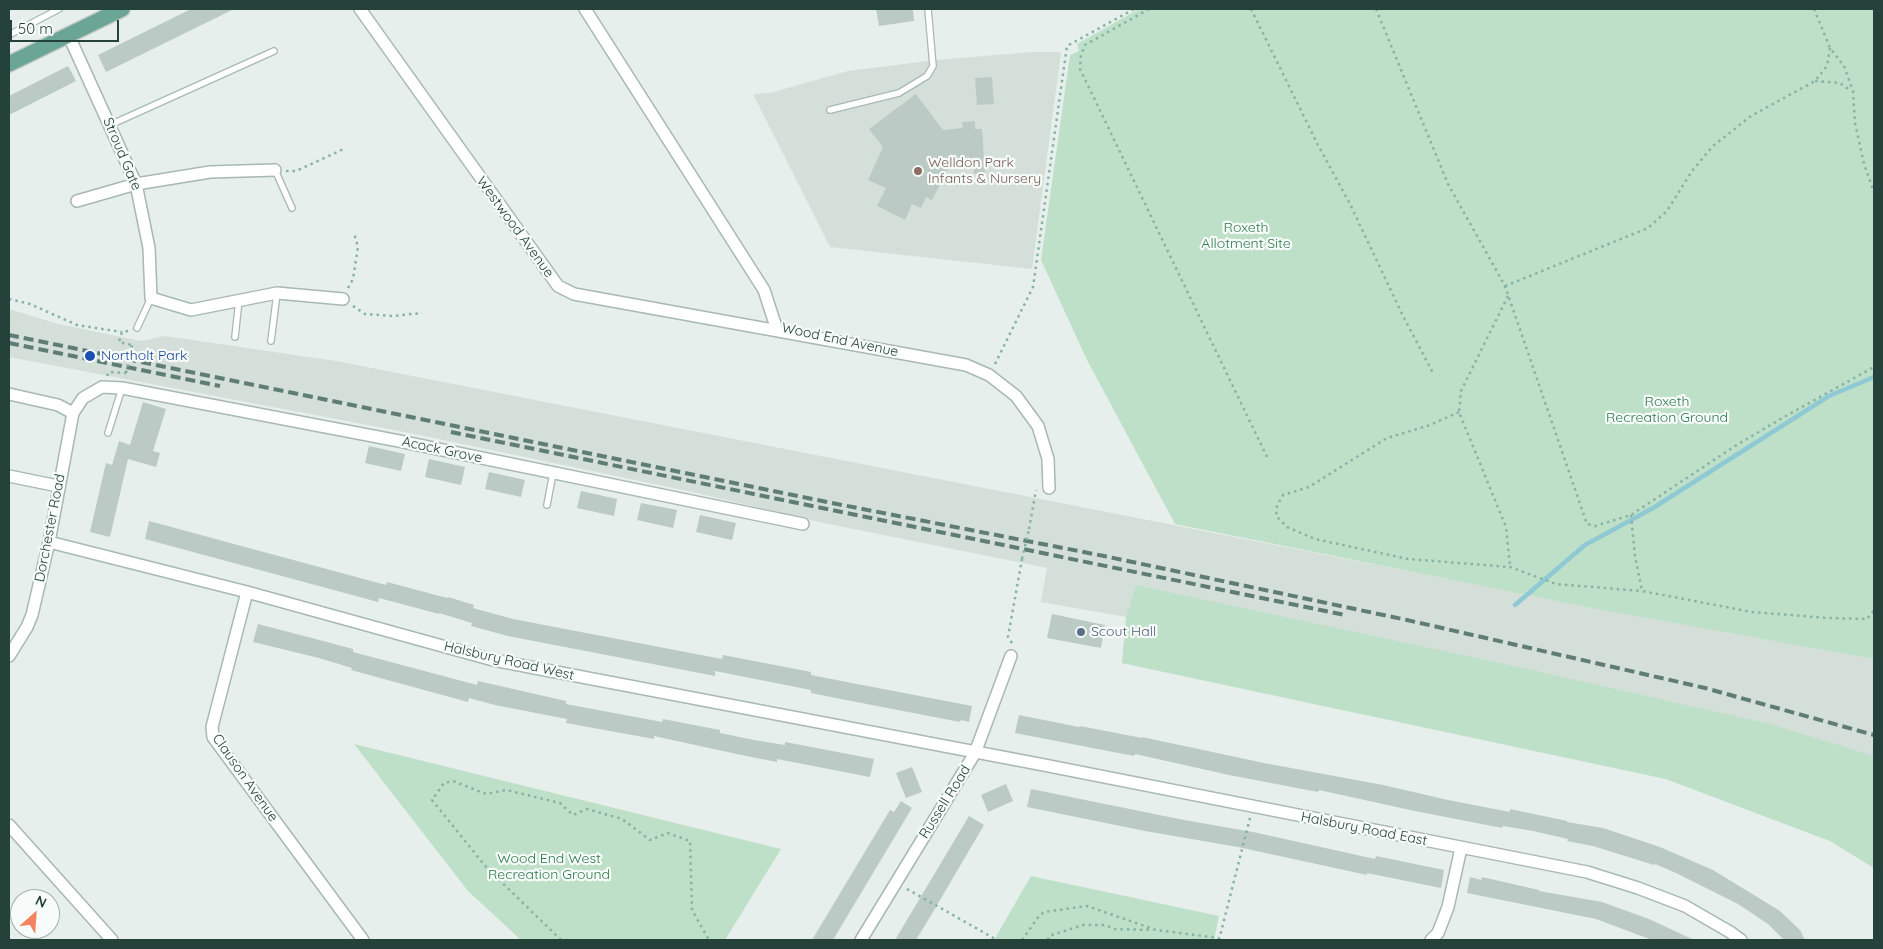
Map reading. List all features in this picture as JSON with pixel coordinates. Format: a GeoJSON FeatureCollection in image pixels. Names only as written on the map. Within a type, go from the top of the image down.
{"type":"FeatureCollection","features":[{"type":"Feature","properties":{"kind":"main road"},"geometry":{"type":"LineString","coordinates":[[9,64],[122,9]]}},
{"type":"Feature","properties":{"kind":"street","name":"Westwood Avenue"},"geometry":{"type":"LineString","coordinates":[[360,9],[558,286],[574,294],[777,330]]}},
{"type":"Feature","properties":{"kind":"street","name":"Wood End Avenue"},"geometry":{"type":"LineString","coordinates":[[586,9],[764,290],[777,330],[966,365],[989,375],[1016,396],[1038,426],[1048,459],[1049,488]]}},
{"type":"Feature","properties":{"kind":"street","name":"Stroud Gate"},"geometry":{"type":"LineString","coordinates":[[68,34],[136,184],[149,248],[150,298]]}},
{"type":"Feature","properties":{"kind":"street"},"geometry":{"type":"LineString","coordinates":[[77,201],[136,184],[210,172],[275,170]]}},
{"type":"Feature","properties":{"kind":"street"},"geometry":{"type":"LineString","coordinates":[[150,298],[191,310],[277,293],[342,299]]}},
{"type":"Feature","properties":{"kind":"street","name":"Acock Grove"},"geometry":{"type":"LineString","coordinates":[[83,398],[102,387],[122,388],[399,441],[802,524]]}},
{"type":"Feature","properties":{"kind":"street"},"geometry":{"type":"LineString","coordinates":[[9,394],[58,405],[73,412]]}},
{"type":"Feature","properties":{"kind":"street","name":"Dorchester Road"},"geometry":{"type":"LineString","coordinates":[[9,656],[27,627],[32,615],[73,412],[83,398]]}},
{"type":"Feature","properties":{"kind":"street"},"geometry":{"type":"LineString","coordinates":[[9,476],[58,486]]}},
{"type":"Feature","properties":{"kind":"street","name":"Halsbury Road West"},"geometry":{"type":"LineString","coordinates":[[48,542],[247,592],[493,660],[975,753]]}},
{"type":"Feature","properties":{"kind":"street","name":"Clauson Avenue"},"geometry":{"type":"LineString","coordinates":[[247,592],[212,727],[213,736],[364,940]]}},
{"type":"Feature","properties":{"kind":"street","name":"Russell Road"},"geometry":{"type":"LineString","coordinates":[[861,940],[975,753],[1012,651]]}},
{"type":"Feature","properties":{"kind":"street","name":"Halsbury Road East"},"geometry":{"type":"LineString","coordinates":[[975,753],[1587,872],[1638,888],[1685,906],[1742,940]]}},
{"type":"Feature","properties":{"kind":"street"},"geometry":{"type":"LineString","coordinates":[[9,825],[112,940]]}},
{"type":"Feature","properties":{"kind":"street"},"geometry":{"type":"LineString","coordinates":[[1431,940],[1438,933],[1448,907],[1461,848]]}},
{"type":"Feature","properties":{"kind":"lane"},"geometry":{"type":"LineString","coordinates":[[9,35],[59,9]]}},
{"type":"Feature","properties":{"kind":"lane"},"geometry":{"type":"LineString","coordinates":[[830,110],[899,93],[927,76],[933,66],[928,9]]}},
{"type":"Feature","properties":{"kind":"lane"},"geometry":{"type":"LineString","coordinates":[[110,125],[274,51]]}},
{"type":"Feature","properties":{"kind":"lane"},"geometry":{"type":"LineString","coordinates":[[275,170],[292,208]]}},
{"type":"Feature","properties":{"kind":"lane"},"geometry":{"type":"LineString","coordinates":[[271,341],[277,293]]}},
{"type":"Feature","properties":{"kind":"lane"},"geometry":{"type":"LineString","coordinates":[[138,328],[150,298]]}},
{"type":"Feature","properties":{"kind":"lane"},"geometry":{"type":"LineString","coordinates":[[236,337],[239,300]]}},
{"type":"Feature","properties":{"kind":"lane"},"geometry":{"type":"LineString","coordinates":[[108,433],[122,388]]}},
{"type":"Feature","properties":{"kind":"lane"},"geometry":{"type":"LineString","coordinates":[[547,505],[553,473]]}},
{"type":"Feature","properties":{"kind":"path"},"geometry":{"type":"LineString","coordinates":[[989,375],[1033,287],[1068,46],[1134,9]]}},
{"type":"Feature","properties":{"kind":"path"},"geometry":{"type":"LineString","coordinates":[[1149,9],[1085,45],[1081,55],[1080,69],[1268,459]]}},
{"type":"Feature","properties":{"kind":"path"},"geometry":{"type":"LineString","coordinates":[[1251,9],[1433,373]]}},
{"type":"Feature","properties":{"kind":"path"},"geometry":{"type":"LineString","coordinates":[[1376,9],[1448,184],[1504,286],[1587,524],[1595,526],[1631,514],[1768,426],[1874,366]]}},
{"type":"Feature","properties":{"kind":"path"},"geometry":{"type":"LineString","coordinates":[[1814,9],[1830,48],[1844,66],[1853,92],[1854,123],[1864,164],[1874,192]]}},
{"type":"Feature","properties":{"kind":"path"},"geometry":{"type":"LineString","coordinates":[[1504,286],[1648,228],[1667,211],[1692,171],[1713,146],[1752,116],[1816,81],[1827,66],[1830,48]]}},
{"type":"Feature","properties":{"kind":"path"},"geometry":{"type":"LineString","coordinates":[[1816,81],[1840,83],[1853,92]]}},
{"type":"Feature","properties":{"kind":"path"},"geometry":{"type":"LineString","coordinates":[[275,170],[296,171],[346,148]]}},
{"type":"Feature","properties":{"kind":"path"},"geometry":{"type":"LineString","coordinates":[[354,233],[358,247],[353,279],[342,299],[366,314],[392,316],[422,313]]}},
{"type":"Feature","properties":{"kind":"path"},"geometry":{"type":"LineString","coordinates":[[1508,296],[1461,391],[1459,412],[1506,527],[1510,567]]}},
{"type":"Feature","properties":{"kind":"path"},"geometry":{"type":"LineString","coordinates":[[9,299],[30,304],[77,324],[122,332],[138,328]]}},
{"type":"Feature","properties":{"kind":"path"},"geometry":{"type":"LineString","coordinates":[[109,372],[126,373],[132,345],[118,342],[122,332]]}},
{"type":"Feature","properties":{"kind":"path"},"geometry":{"type":"LineString","coordinates":[[1459,412],[1430,425],[1387,438],[1308,487],[1283,495],[1277,506],[1276,516],[1287,526],[1315,539],[1408,559],[1510,567],[1556,584],[1642,591],[1752,612],[1867,619],[1874,610]]}},
{"type":"Feature","properties":{"kind":"path"},"geometry":{"type":"LineString","coordinates":[[1012,651],[1008,637],[1036,487],[1049,488]]}},
{"type":"Feature","properties":{"kind":"path"},"geometry":{"type":"LineString","coordinates":[[1631,514],[1642,591]]}},
{"type":"Feature","properties":{"kind":"path"},"geometry":{"type":"LineString","coordinates":[[561,940],[486,867],[432,800],[444,783],[453,781],[486,794],[506,790],[552,801],[560,803],[573,814],[587,809],[613,816],[622,819],[650,840],[668,833],[690,841],[692,910],[709,940]]}},
{"type":"Feature","properties":{"kind":"path"},"geometry":{"type":"LineString","coordinates":[[1048,940],[1049,936],[1083,925],[1104,925],[1115,929],[1129,930],[1156,930],[1219,939],[1253,807]]}},
{"type":"Feature","properties":{"kind":"path"},"geometry":{"type":"LineString","coordinates":[[895,882],[997,940]]}},
{"type":"Feature","properties":{"kind":"path"},"geometry":{"type":"LineString","coordinates":[[1022,940],[1044,912],[1087,906],[1156,930]]}},
{"type":"Feature","properties":{"kind":"shaded area","name":"Welldon Park Infants & Nursery"},"geometry":{"type":"Polygon","coordinates":[[[1032,52],[1061,52],[1032,269],[830,247],[753,94],[770,93],[848,71],[936,60],[1032,52]]]}},
{"type":"Feature","properties":{"kind":"shaded area"},"geometry":{"type":"Polygon","coordinates":[[[9,309],[58,324],[141,341],[165,336],[336,361],[1464,582],[1874,658],[1874,868],[1830,841],[1666,779],[1122,663],[1126,617],[1041,602],[1047,568],[819,522],[697,493],[415,434],[9,357],[9,309]]]}},
{"type":"Feature","properties":{"kind":"green space","name":"Roxeth Recreation Ground"},"geometry":{"type":"Polygon","coordinates":[[[1139,9],[1874,9],[1874,659],[1597,609],[1175,524],[1087,360],[1041,260],[1070,55],[1079,51],[1077,44],[1139,9]]]}},
{"type":"Feature","properties":{"kind":"green space"},"geometry":{"type":"Polygon","coordinates":[[[1136,585],[1514,666],[1770,724],[1874,756],[1874,868],[1830,841],[1666,779],[1122,663],[1126,617],[1136,585]]]}},
{"type":"Feature","properties":{"kind":"green space","name":"Wood End West Recreation Ground"},"geometry":{"type":"Polygon","coordinates":[[[354,744],[781,849],[725,940],[521,940],[468,891],[354,744]]]}},
{"type":"Feature","properties":{"kind":"green space"},"geometry":{"type":"Polygon","coordinates":[[[1031,876],[1219,916],[1214,940],[994,940],[1031,876]]]}},
{"type":"Feature","properties":{"kind":"building"},"geometry":{"type":"Polygon","coordinates":[[[191,9],[234,9],[106,72],[98,55],[191,9]]]}},
{"type":"Feature","properties":{"kind":"building"},"geometry":{"type":"Polygon","coordinates":[[[876,9],[913,9],[914,21],[879,26],[876,9]]]}},
{"type":"Feature","properties":{"kind":"building"},"geometry":{"type":"Polygon","coordinates":[[[68,66],[76,81],[9,115],[9,96],[68,66]]]}},
{"type":"Feature","properties":{"kind":"building"},"geometry":{"type":"Polygon","coordinates":[[[992,77],[994,104],[977,105],[975,78],[992,77]]]}},
{"type":"Feature","properties":{"kind":"building"},"geometry":{"type":"Polygon","coordinates":[[[916,94],[943,130],[963,128],[962,122],[975,121],[975,129],[982,129],[985,173],[974,174],[973,164],[949,167],[932,200],[926,197],[921,208],[912,204],[905,220],[877,206],[886,188],[868,180],[883,147],[869,129],[916,94]]]}},
{"type":"Feature","properties":{"kind":"building"},"geometry":{"type":"Polygon","coordinates":[[[143,402],[166,409],[153,451],[160,453],[156,467],[128,459],[110,537],[90,532],[106,463],[112,465],[119,441],[130,445],[143,402]]]}},
{"type":"Feature","properties":{"kind":"building"},"geometry":{"type":"Polygon","coordinates":[[[369,446],[405,454],[401,471],[365,463],[369,446]]]}},
{"type":"Feature","properties":{"kind":"building"},"geometry":{"type":"Polygon","coordinates":[[[429,459],[465,467],[461,485],[425,477],[429,459]]]}},
{"type":"Feature","properties":{"kind":"building"},"geometry":{"type":"Polygon","coordinates":[[[489,472],[525,480],[521,497],[485,489],[489,472]]]}},
{"type":"Feature","properties":{"kind":"building"},"geometry":{"type":"Polygon","coordinates":[[[581,491],[617,499],[614,516],[577,508],[581,491]]]}},
{"type":"Feature","properties":{"kind":"building"},"geometry":{"type":"Polygon","coordinates":[[[641,503],[677,510],[673,528],[637,520],[641,503]]]}},
{"type":"Feature","properties":{"kind":"building"},"geometry":{"type":"Polygon","coordinates":[[[700,515],[736,523],[732,540],[696,532],[700,515]]]}},
{"type":"Feature","properties":{"kind":"building"},"geometry":{"type":"Polygon","coordinates":[[[149,521],[386,585],[387,582],[448,597],[474,605],[473,608],[513,619],[722,659],[723,655],[811,672],[811,675],[972,706],[969,722],[961,720],[960,722],[811,693],[811,690],[715,671],[715,676],[508,636],[471,626],[472,623],[439,613],[379,598],[378,602],[145,539],[149,521]]]}},
{"type":"Feature","properties":{"kind":"building"},"geometry":{"type":"Polygon","coordinates":[[[1052,614],[1105,625],[1101,648],[1047,638],[1052,614]]]}},
{"type":"Feature","properties":{"kind":"building"},"geometry":{"type":"Polygon","coordinates":[[[258,624],[477,685],[478,681],[566,701],[566,704],[662,722],[663,719],[720,730],[720,733],[754,740],[785,745],[785,742],[874,759],[870,777],[777,759],[777,762],[654,736],[654,739],[566,723],[567,719],[469,698],[468,702],[351,670],[352,668],[319,658],[253,642],[258,624]]]}},
{"type":"Feature","properties":{"kind":"building"},"geometry":{"type":"Polygon","coordinates":[[[1019,715],[1142,737],[1510,812],[1510,809],[1603,828],[1660,847],[1713,870],[1780,911],[1800,930],[1805,940],[1784,940],[1768,924],[1738,904],[1676,873],[1655,864],[1593,846],[1533,831],[1503,826],[1502,828],[1319,790],[1318,792],[1229,775],[1135,754],[1134,756],[1015,733],[1019,715]]]}},
{"type":"Feature","properties":{"kind":"building"},"geometry":{"type":"Polygon","coordinates":[[[912,767],[922,792],[906,798],[896,773],[912,767]]]}},
{"type":"Feature","properties":{"kind":"building"},"geometry":{"type":"Polygon","coordinates":[[[1006,784],[1013,801],[988,812],[981,795],[1006,784]]]}},
{"type":"Feature","properties":{"kind":"building"},"geometry":{"type":"Polygon","coordinates":[[[1031,789],[1253,832],[1375,859],[1376,856],[1444,870],[1441,888],[1027,807],[1031,789]]]}},
{"type":"Feature","properties":{"kind":"building"},"geometry":{"type":"Polygon","coordinates":[[[901,801],[912,808],[833,940],[812,940],[890,810],[894,812],[901,801]]]}},
{"type":"Feature","properties":{"kind":"building"},"geometry":{"type":"Polygon","coordinates":[[[969,816],[984,825],[933,912],[916,940],[895,940],[969,816]]]}},
{"type":"Feature","properties":{"kind":"building"},"geometry":{"type":"Polygon","coordinates":[[[1470,877],[1481,880],[1482,877],[1539,891],[1602,902],[1649,919],[1694,940],[1652,940],[1596,919],[1467,893],[1470,877]]]}},
{"type":"Feature","properties":{"kind":"waterway"},"geometry":{"type":"LineString","coordinates":[[1515,605],[1585,545],[1653,508],[1829,396],[1874,377]]}},
{"type":"Feature","properties":{"kind":"railway"},"geometry":{"type":"LineString","coordinates":[[9,335],[837,504],[1104,556],[1407,620],[1705,688],[1874,735]]}},
{"type":"Feature","properties":{"kind":"railway"},"geometry":{"type":"LineString","coordinates":[[9,343],[220,386]]}},
{"type":"Feature","properties":{"kind":"railway"},"geometry":{"type":"LineString","coordinates":[[451,432],[1345,615]]}},
{"type":"Feature","properties":{"kind":"place","name":"Welldon Park Infants & Nursery"},"geometry":{"type":"Point","coordinates":[918,171]}},
{"type":"Feature","properties":{"kind":"place","name":"Northolt Park"},"geometry":{"type":"Point","coordinates":[90,356]}},
{"type":"Feature","properties":{"kind":"place","name":"Scout Hall"},"geometry":{"type":"Point","coordinates":[1081,632]}},
{"type":"Feature","properties":{"kind":"park label","name":"Roxeth Allotment Site"},"geometry":{"type":"Point","coordinates":[1246,236]}}]}
